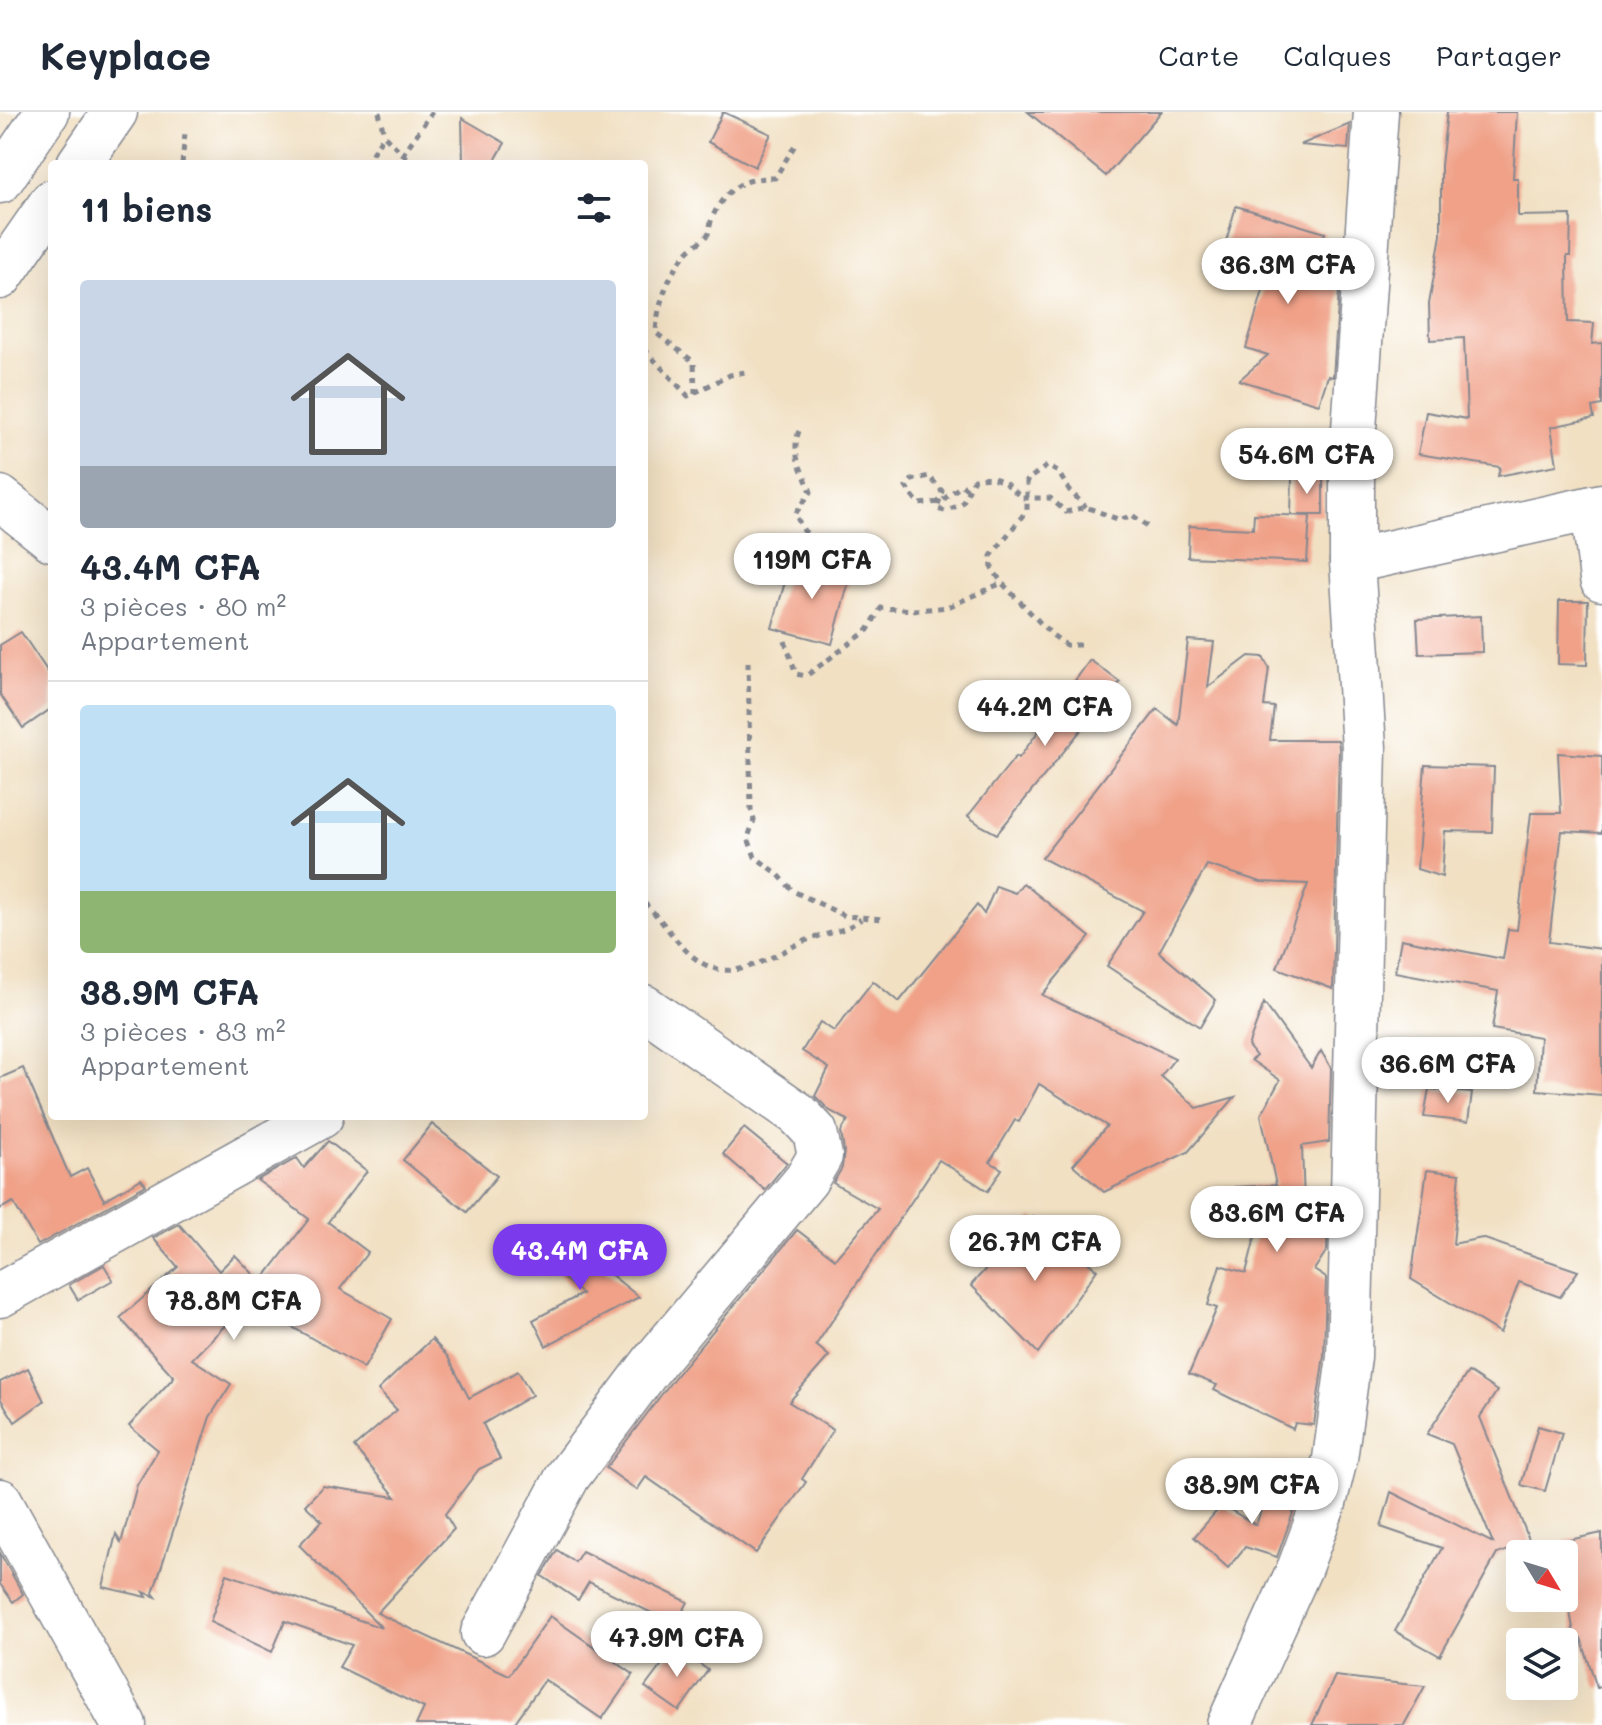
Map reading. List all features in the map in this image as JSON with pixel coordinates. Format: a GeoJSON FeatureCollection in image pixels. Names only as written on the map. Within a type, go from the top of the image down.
{"type":"FeatureCollection","features":[{"type":"Feature","properties":{"kind":"main road"},"geometry":{"type":"LineString","coordinates":[[0,181],[47,112]]}},
{"type":"Feature","properties":{"kind":"main road"},"geometry":{"type":"LineString","coordinates":[[82,160],[115,112]]}},
{"type":"Feature","properties":{"kind":"main road"},"geometry":{"type":"LineString","coordinates":[[1229,1725],[1300,1567],[1324,1503],[1335,1459],[1349,1357],[1364,748],[1352,561],[1355,396],[1376,112]]}},
{"type":"Feature","properties":{"kind":"main road"},"geometry":{"type":"LineString","coordinates":[[0,277],[48,208]]}},
{"type":"Feature","properties":{"kind":"main road"},"geometry":{"type":"LineString","coordinates":[[0,498],[48,536]]}},
{"type":"Feature","properties":{"kind":"main road"},"geometry":{"type":"LineString","coordinates":[[1352,561],[1597,507],[1602,579]]}},
{"type":"Feature","properties":{"kind":"main road"},"geometry":{"type":"LineString","coordinates":[[483,1633],[568,1476],[657,1358],[806,1180],[820,1156],[815,1132],[798,1114],[648,1010]]}},
{"type":"Feature","properties":{"kind":"main road"},"geometry":{"type":"LineString","coordinates":[[0,1295],[314,1120]]}},
{"type":"Feature","properties":{"kind":"main road"},"geometry":{"type":"LineString","coordinates":[[0,1501],[124,1725]]}},
{"type":"Feature","properties":{"kind":"path"},"geometry":{"type":"LineString","coordinates":[[379,112],[384,135],[408,160]]}},
{"type":"Feature","properties":{"kind":"path"},"geometry":{"type":"LineString","coordinates":[[403,154],[432,112]]}},
{"type":"Feature","properties":{"kind":"path"},"geometry":{"type":"LineString","coordinates":[[182,160],[185,133]]}},
{"type":"Feature","properties":{"kind":"path"},"geometry":{"type":"LineString","coordinates":[[368,160],[384,135]]}},
{"type":"Feature","properties":{"kind":"path"},"geometry":{"type":"LineString","coordinates":[[695,394],[694,362],[656,333],[656,319],[672,273],[689,249],[707,236],[712,219],[731,188],[755,177],[775,178],[795,145]]}},
{"type":"Feature","properties":{"kind":"path"},"geometry":{"type":"LineString","coordinates":[[648,353],[688,396],[730,375],[750,371]]}},
{"type":"Feature","properties":{"kind":"path"},"geometry":{"type":"LineString","coordinates":[[799,431],[794,445],[796,458],[811,492],[795,514],[804,531],[825,545],[826,560]]}},
{"type":"Feature","properties":{"kind":"path"},"geometry":{"type":"LineString","coordinates":[[1080,645],[1066,645],[1051,634],[1002,583],[992,568],[991,556],[1014,531],[1030,499],[1027,480],[1047,466],[1058,472],[1070,491],[1081,498],[1086,507]]}},
{"type":"Feature","properties":{"kind":"path"},"geometry":{"type":"LineString","coordinates":[[967,489],[962,485],[940,502],[919,504],[906,487],[912,480],[929,476],[942,491],[940,502],[937,509],[945,511],[962,504],[974,479],[985,476],[1004,480],[1021,498],[1050,498],[1066,512],[1086,507],[1120,520],[1132,515],[1152,529]]}},
{"type":"Feature","properties":{"kind":"path"},"geometry":{"type":"LineString","coordinates":[[785,641],[796,674],[806,676],[868,630],[881,608],[919,610],[948,607],[1002,583]]}},
{"type":"Feature","properties":{"kind":"path"},"geometry":{"type":"LineString","coordinates":[[748,662],[751,810],[754,820],[748,838],[752,850],[793,891],[836,913],[885,919]]}},
{"type":"Feature","properties":{"kind":"path"},"geometry":{"type":"LineString","coordinates":[[648,908],[688,953],[704,965],[727,973],[774,957],[819,934],[845,932],[861,918]]}},
{"type":"Feature","properties":{"kind":"building"},"geometry":{"type":"Polygon","coordinates":[[[723,112],[771,134],[755,167],[708,142],[723,112]]]}},
{"type":"Feature","properties":{"kind":"building"},"geometry":{"type":"Polygon","coordinates":[[[1028,112],[1161,112],[1106,176],[1028,112]]]}},
{"type":"Feature","properties":{"kind":"building"},"geometry":{"type":"Polygon","coordinates":[[[1447,112],[1517,112],[1513,178],[1518,178],[1518,216],[1571,215],[1570,256],[1567,256],[1568,322],[1594,323],[1592,344],[1602,343],[1602,405],[1592,407],[1594,418],[1551,427],[1557,465],[1498,476],[1500,467],[1418,454],[1426,412],[1467,419],[1464,338],[1430,340],[1429,304],[1441,235],[1441,165],[1447,112]]]}},
{"type":"Feature","properties":{"kind":"building"},"geometry":{"type":"Polygon","coordinates":[[[462,118],[505,143],[495,160],[463,160],[462,118]]]}},
{"type":"Feature","properties":{"kind":"building"},"geometry":{"type":"Polygon","coordinates":[[[1350,124],[1348,149],[1300,145],[1350,124]]]}},
{"type":"Feature","properties":{"kind":"building"},"geometry":{"type":"Polygon","coordinates":[[[1236,206],[1325,233],[1310,279],[1339,290],[1333,377],[1328,376],[1319,404],[1239,380],[1268,355],[1246,348],[1270,267],[1223,252],[1236,206]]]}},
{"type":"Feature","properties":{"kind":"building"},"geometry":{"type":"Polygon","coordinates":[[[1323,476],[1323,515],[1291,515],[1292,477],[1323,476]]]}},
{"type":"Feature","properties":{"kind":"building"},"geometry":{"type":"Polygon","coordinates":[[[1254,514],[1310,516],[1307,562],[1188,557],[1189,526],[1253,529],[1254,514]]]}},
{"type":"Feature","properties":{"kind":"building"},"geometry":{"type":"Polygon","coordinates":[[[792,557],[851,573],[832,644],[772,628],[792,557]]]}},
{"type":"Feature","properties":{"kind":"building"},"geometry":{"type":"Polygon","coordinates":[[[1559,601],[1588,601],[1587,665],[1558,664],[1559,601]]]}},
{"type":"Feature","properties":{"kind":"building"},"geometry":{"type":"Polygon","coordinates":[[[1481,616],[1482,652],[1419,654],[1417,619],[1481,616]]]}},
{"type":"Feature","properties":{"kind":"building"},"geometry":{"type":"Polygon","coordinates":[[[21,632],[48,672],[48,711],[23,728],[0,694],[0,645],[21,632]]]}},
{"type":"Feature","properties":{"kind":"building"},"geometry":{"type":"Polygon","coordinates":[[[1188,640],[1214,642],[1208,687],[1249,656],[1263,657],[1269,668],[1264,706],[1274,707],[1270,740],[1338,740],[1339,748],[1333,989],[1277,968],[1308,884],[1261,882],[1207,865],[1159,952],[1216,1000],[1200,1027],[1107,966],[1143,911],[1042,858],[1157,709],[1178,725],[1188,640]]]}},
{"type":"Feature","properties":{"kind":"building"},"geometry":{"type":"Polygon","coordinates":[[[1090,660],[1120,682],[997,834],[980,825],[968,816],[1016,756],[1019,758],[1090,660]]]}},
{"type":"Feature","properties":{"kind":"building"},"geometry":{"type":"Polygon","coordinates":[[[1558,753],[1602,756],[1602,833],[1562,831],[1549,942],[1602,949],[1602,1095],[1537,1090],[1540,1037],[1492,1029],[1498,991],[1395,972],[1401,939],[1503,959],[1508,929],[1517,930],[1531,813],[1561,813],[1558,753]]]}},
{"type":"Feature","properties":{"kind":"building"},"geometry":{"type":"Polygon","coordinates":[[[1425,765],[1494,767],[1492,832],[1445,831],[1442,877],[1417,869],[1425,765]]]}},
{"type":"Feature","properties":{"kind":"building"},"geometry":{"type":"Polygon","coordinates":[[[1023,883],[1090,937],[1042,995],[1175,1058],[1161,1076],[1197,1108],[1235,1097],[1188,1152],[1104,1192],[1073,1165],[1107,1126],[1039,1084],[1019,1122],[1015,1120],[990,1162],[1002,1169],[988,1191],[939,1160],[816,1345],[829,1356],[789,1402],[833,1430],[802,1479],[806,1482],[756,1553],[646,1477],[637,1490],[606,1468],[677,1374],[797,1230],[835,1259],[878,1209],[833,1183],[842,1168],[844,1151],[841,1132],[848,1120],[830,1111],[815,1096],[829,1068],[802,1051],[820,1022],[834,1031],[873,981],[899,1002],[977,905],[984,914],[996,886],[1015,893],[1023,883]]]}},
{"type":"Feature","properties":{"kind":"building"},"geometry":{"type":"Polygon","coordinates":[[[1264,1003],[1311,1068],[1321,1051],[1331,1068],[1329,1142],[1302,1146],[1304,1204],[1328,1202],[1327,1250],[1314,1270],[1326,1278],[1324,1355],[1314,1425],[1295,1423],[1293,1429],[1214,1390],[1217,1385],[1189,1374],[1217,1308],[1208,1305],[1220,1265],[1246,1273],[1261,1213],[1235,1214],[1234,1187],[1276,1185],[1261,1115],[1280,1080],[1251,1060],[1256,1056],[1248,1046],[1264,1003]]]}},
{"type":"Feature","properties":{"kind":"building"},"geometry":{"type":"Polygon","coordinates":[[[23,1068],[70,1177],[87,1168],[104,1200],[141,1179],[146,1185],[38,1245],[13,1202],[0,1209],[0,1078],[23,1068]]]}},
{"type":"Feature","properties":{"kind":"building"},"geometry":{"type":"Polygon","coordinates":[[[1429,1089],[1472,1093],[1468,1122],[1424,1117],[1429,1089]]]}},
{"type":"Feature","properties":{"kind":"building"},"geometry":{"type":"Polygon","coordinates":[[[432,1124],[497,1176],[467,1212],[403,1160],[432,1124]]]}},
{"type":"Feature","properties":{"kind":"building"},"geometry":{"type":"Polygon","coordinates":[[[744,1128],[787,1163],[765,1190],[723,1154],[744,1128]]]}},
{"type":"Feature","properties":{"kind":"building"},"geometry":{"type":"Polygon","coordinates":[[[328,1141],[367,1171],[328,1222],[368,1252],[340,1289],[392,1319],[364,1368],[248,1302],[192,1359],[231,1384],[210,1417],[153,1593],[156,1597],[144,1592],[147,1597],[103,1587],[116,1534],[121,1543],[137,1485],[158,1450],[129,1426],[174,1377],[120,1318],[178,1267],[153,1238],[179,1224],[219,1271],[235,1255],[261,1282],[309,1219],[257,1180],[297,1158],[304,1168],[328,1141]]]}},
{"type":"Feature","properties":{"kind":"building"},"geometry":{"type":"Polygon","coordinates":[[[1427,1170],[1460,1174],[1453,1244],[1482,1238],[1578,1271],[1560,1297],[1519,1282],[1500,1333],[1411,1279],[1427,1170]]]}},
{"type":"Feature","properties":{"kind":"building"},"geometry":{"type":"Polygon","coordinates":[[[1033,1217],[1097,1270],[1038,1353],[971,1285],[1033,1217]]]}},
{"type":"Feature","properties":{"kind":"building"},"geometry":{"type":"Polygon","coordinates":[[[560,1234],[639,1297],[546,1346],[533,1320],[582,1294],[540,1259],[560,1234]]]}},
{"type":"Feature","properties":{"kind":"building"},"geometry":{"type":"Polygon","coordinates":[[[104,1265],[113,1280],[78,1300],[69,1285],[104,1265]]]}},
{"type":"Feature","properties":{"kind":"building"},"geometry":{"type":"Polygon","coordinates":[[[432,1339],[448,1357],[469,1398],[518,1371],[532,1395],[483,1424],[500,1459],[479,1469],[445,1514],[454,1529],[377,1613],[509,1675],[550,1616],[633,1674],[602,1719],[545,1680],[513,1725],[416,1725],[424,1708],[339,1667],[352,1645],[285,1621],[272,1652],[210,1622],[227,1574],[382,1628],[299,1545],[322,1521],[305,1505],[323,1486],[396,1497],[354,1447],[397,1410],[378,1390],[432,1339]]]}},
{"type":"Feature","properties":{"kind":"building"},"geometry":{"type":"Polygon","coordinates":[[[28,1368],[44,1401],[15,1422],[0,1398],[0,1382],[28,1368]]]}},
{"type":"Feature","properties":{"kind":"building"},"geometry":{"type":"Polygon","coordinates":[[[1468,1372],[1497,1391],[1480,1417],[1529,1540],[1506,1540],[1506,1551],[1497,1554],[1440,1656],[1395,1631],[1442,1548],[1381,1527],[1391,1492],[1493,1543],[1452,1444],[1427,1434],[1468,1372]]]}},
{"type":"Feature","properties":{"kind":"building"},"geometry":{"type":"Polygon","coordinates":[[[1538,1426],[1562,1433],[1545,1491],[1521,1485],[1538,1426]]]}},
{"type":"Feature","properties":{"kind":"building"},"geometry":{"type":"Polygon","coordinates":[[[1272,1478],[1302,1488],[1277,1557],[1245,1547],[1228,1568],[1194,1537],[1222,1505],[1256,1525],[1272,1478]]]}},
{"type":"Feature","properties":{"kind":"building"},"geometry":{"type":"Polygon","coordinates":[[[1602,1533],[1602,1687],[1597,1688],[1581,1638],[1578,1638],[1578,1628],[1573,1628],[1570,1612],[1578,1612],[1578,1540],[1569,1540],[1602,1533]]]}},
{"type":"Feature","properties":{"kind":"building"},"geometry":{"type":"Polygon","coordinates":[[[557,1550],[575,1562],[582,1551],[688,1602],[676,1625],[589,1582],[578,1600],[542,1576],[557,1550]]]}},
{"type":"Feature","properties":{"kind":"building"},"geometry":{"type":"Polygon","coordinates":[[[0,1553],[23,1594],[13,1602],[0,1584],[0,1553]]]}},
{"type":"Feature","properties":{"kind":"building"},"geometry":{"type":"Polygon","coordinates":[[[675,1647],[708,1670],[679,1711],[645,1687],[675,1647]]]}},
{"type":"Feature","properties":{"kind":"building"},"geometry":{"type":"Polygon","coordinates":[[[1335,1676],[1425,1686],[1404,1725],[1312,1725],[1335,1676]]]}}]}
